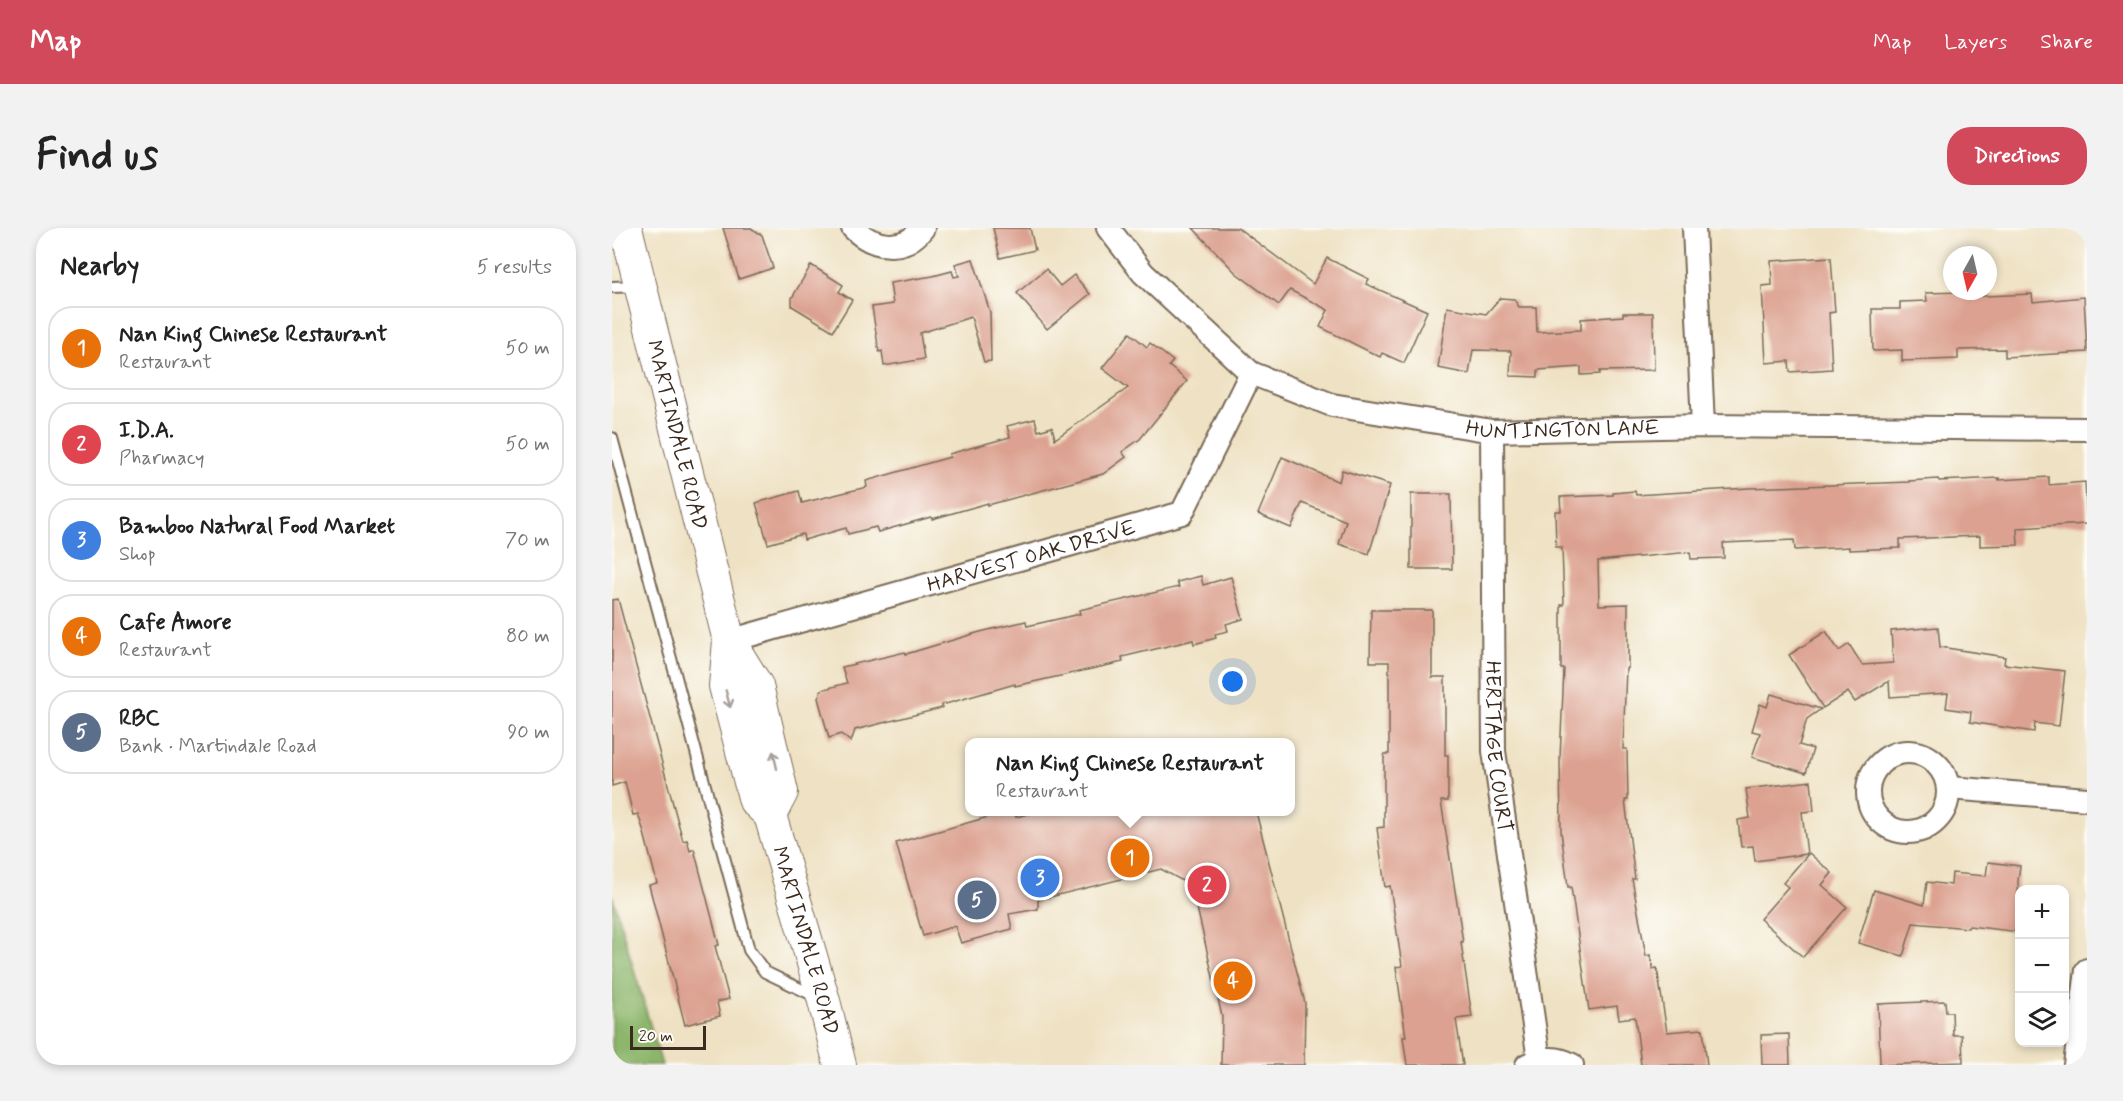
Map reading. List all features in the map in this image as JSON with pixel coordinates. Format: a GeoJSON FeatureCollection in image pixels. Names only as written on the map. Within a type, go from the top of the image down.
{"type":"FeatureCollection","features":[{"type":"Feature","properties":{"kind":"main road","name":"MARTINDALE ROAD"},"geometry":{"type":"LineString","coordinates":[[626,228],[627,286],[729,641],[757,686],[782,792],[771,815],[840,1065]]}},
{"type":"Feature","properties":{"kind":"street"},"geometry":{"type":"LineString","coordinates":[[853,228],[862,237],[876,244],[892,245],[906,242],[923,228]]}},
{"type":"Feature","properties":{"kind":"street","name":"HUNTINGTON LANE"},"geometry":{"type":"LineString","coordinates":[[1108,228],[1143,273],[1251,373],[1332,405],[1492,431],[1703,426],[2087,429]]}},
{"type":"Feature","properties":{"kind":"street"},"geometry":{"type":"LineString","coordinates":[[1694,228],[1703,426]]}},
{"type":"Feature","properties":{"kind":"street","name":"HARVEST OAK DRIVE"},"geometry":{"type":"LineString","coordinates":[[729,641],[1182,513],[1251,373]]}},
{"type":"Feature","properties":{"kind":"street","name":"HERITAGE COURT"},"geometry":{"type":"LineString","coordinates":[[1492,431],[1494,751],[1533,1062],[1552,1058],[1572,1065]]}},
{"type":"Feature","properties":{"kind":"street"},"geometry":{"type":"LineString","coordinates":[[1949,788],[2087,799]]}},
{"type":"Feature","properties":{"kind":"street"},"geometry":{"type":"LineString","coordinates":[[2075,1065],[2087,970]]}},
{"type":"Feature","properties":{"kind":"lane"},"geometry":{"type":"LineString","coordinates":[[612,438],[749,950],[765,972],[824,1001]]}},
{"type":"Feature","properties":{"kind":"green space"},"geometry":{"type":"Polygon","coordinates":[[[612,895],[662,1065],[612,1065],[612,895]]]}},
{"type":"Feature","properties":{"kind":"building"},"geometry":{"type":"Polygon","coordinates":[[[723,228],[751,228],[762,235],[773,268],[739,279],[723,228]]]}},
{"type":"Feature","properties":{"kind":"building"},"geometry":{"type":"Polygon","coordinates":[[[993,228],[1030,228],[1035,250],[1000,258],[993,228]]]}},
{"type":"Feature","properties":{"kind":"building"},"geometry":{"type":"Polygon","coordinates":[[[1193,228],[1238,228],[1313,284],[1327,258],[1369,279],[1366,284],[1427,311],[1404,363],[1382,353],[1380,357],[1320,327],[1328,310],[1290,290],[1279,305],[1236,273],[1193,228]]]}},
{"type":"Feature","properties":{"kind":"building"},"geometry":{"type":"Polygon","coordinates":[[[1831,257],[1835,312],[1829,313],[1832,369],[1790,372],[1789,361],[1766,363],[1762,286],[1772,285],[1771,261],[1831,257]]]}},
{"type":"Feature","properties":{"kind":"building"},"geometry":{"type":"Polygon","coordinates":[[[973,259],[990,312],[991,361],[984,362],[971,317],[920,333],[924,359],[884,366],[882,351],[879,352],[872,307],[893,304],[890,283],[952,271],[954,277],[959,276],[955,264],[973,259]]]}},
{"type":"Feature","properties":{"kind":"building"},"geometry":{"type":"Polygon","coordinates":[[[811,265],[843,285],[839,292],[852,300],[833,331],[792,306],[792,298],[811,265]]]}},
{"type":"Feature","properties":{"kind":"building"},"geometry":{"type":"Polygon","coordinates":[[[1046,269],[1060,286],[1074,275],[1090,294],[1047,329],[1017,293],[1046,269]]]}},
{"type":"Feature","properties":{"kind":"building"},"geometry":{"type":"Polygon","coordinates":[[[1926,293],[1943,293],[1943,300],[1997,300],[1997,296],[2032,294],[2033,302],[2084,297],[2087,352],[2005,357],[2005,349],[1958,350],[1958,359],[1902,361],[1902,350],[1873,351],[1872,309],[1900,309],[1900,302],[1927,301],[1926,293]]]}},
{"type":"Feature","properties":{"kind":"building"},"geometry":{"type":"Polygon","coordinates":[[[1500,298],[1514,299],[1519,307],[1536,307],[1537,332],[1581,330],[1581,319],[1623,316],[1623,313],[1653,313],[1654,370],[1600,371],[1600,374],[1581,375],[1581,367],[1538,370],[1538,377],[1510,376],[1511,351],[1473,350],[1469,374],[1438,368],[1447,307],[1486,314],[1500,298]]]}},
{"type":"Feature","properties":{"kind":"building"},"geometry":{"type":"Polygon","coordinates":[[[1130,333],[1147,347],[1150,343],[1173,361],[1169,366],[1187,381],[1140,439],[1122,452],[1126,457],[1103,474],[878,532],[876,527],[848,534],[846,528],[804,540],[803,534],[768,544],[756,503],[799,491],[802,503],[867,487],[866,481],[1010,437],[1007,426],[1035,419],[1038,431],[1052,427],[1055,439],[1128,388],[1102,368],[1130,333]]]}},
{"type":"Feature","properties":{"kind":"building"},"geometry":{"type":"Polygon","coordinates":[[[1282,457],[1339,482],[1342,470],[1390,485],[1369,554],[1339,544],[1346,521],[1302,503],[1291,528],[1258,514],[1282,457]]]}},
{"type":"Feature","properties":{"kind":"building"},"geometry":{"type":"Polygon","coordinates":[[[2049,477],[2049,485],[2085,482],[2087,524],[2017,528],[2018,545],[1980,546],[1980,536],[1900,539],[1900,548],[1849,550],[1849,547],[1795,550],[1794,540],[1723,543],[1724,558],[1691,559],[1690,552],[1598,561],[1599,605],[1628,604],[1628,668],[1626,668],[1623,749],[1627,749],[1628,800],[1625,800],[1635,879],[1632,879],[1646,956],[1650,955],[1653,969],[1657,968],[1667,1032],[1703,1029],[1707,1065],[1641,1065],[1635,1017],[1619,1019],[1617,1006],[1589,1010],[1571,887],[1568,887],[1561,831],[1560,758],[1564,669],[1561,669],[1561,605],[1564,605],[1562,547],[1556,547],[1555,511],[1561,511],[1560,497],[1613,495],[1613,493],[1635,491],[1636,495],[1938,479],[1939,481],[1999,478],[1999,480],[2049,477]]]}},
{"type":"Feature","properties":{"kind":"building"},"geometry":{"type":"Polygon","coordinates":[[[1411,494],[1451,494],[1452,569],[1411,569],[1411,494]]]}},
{"type":"Feature","properties":{"kind":"building"},"geometry":{"type":"Polygon","coordinates":[[[1201,576],[1203,585],[1231,577],[1243,619],[1226,624],[1228,631],[1215,634],[1216,638],[1194,644],[1193,640],[1122,657],[1123,662],[1015,686],[1015,684],[942,705],[942,708],[855,730],[851,742],[841,734],[829,738],[818,698],[821,690],[847,683],[842,667],[905,652],[906,654],[1026,621],[1027,626],[1080,614],[1079,610],[1179,587],[1177,582],[1201,576]]]}},
{"type":"Feature","properties":{"kind":"building"},"geometry":{"type":"Polygon","coordinates":[[[618,599],[683,841],[687,840],[690,851],[694,849],[719,945],[715,946],[729,999],[717,1002],[720,1016],[685,1025],[649,885],[657,883],[643,829],[638,814],[633,815],[625,782],[612,786],[612,600],[618,599]]]}},
{"type":"Feature","properties":{"kind":"building"},"geometry":{"type":"Polygon","coordinates":[[[1371,610],[1432,610],[1432,677],[1445,677],[1445,755],[1448,755],[1448,801],[1441,801],[1472,1017],[1456,1019],[1463,1065],[1407,1065],[1403,1037],[1406,1037],[1396,967],[1402,966],[1390,886],[1385,887],[1377,828],[1384,827],[1384,754],[1389,754],[1389,662],[1370,662],[1371,610]]]}},
{"type":"Feature","properties":{"kind":"building"},"geometry":{"type":"Polygon","coordinates":[[[1938,627],[1940,647],[2005,657],[2004,664],[2065,671],[2059,726],[2035,723],[2034,732],[1970,722],[1971,712],[1946,708],[1948,693],[1890,697],[1889,681],[1855,702],[1848,692],[1823,708],[1789,655],[1826,631],[1839,651],[1849,644],[1862,665],[1893,663],[1891,631],[1938,627]]]}},
{"type":"Feature","properties":{"kind":"building"},"geometry":{"type":"Polygon","coordinates":[[[1771,694],[1821,709],[1807,719],[1799,745],[1813,749],[1806,773],[1752,757],[1760,733],[1752,731],[1760,704],[1767,707],[1771,694]]]}},
{"type":"Feature","properties":{"kind":"building"},"geometry":{"type":"Polygon","coordinates":[[[1811,781],[1814,811],[1802,812],[1807,854],[1755,861],[1753,846],[1741,847],[1738,820],[1750,818],[1746,789],[1811,781]]]}},
{"type":"Feature","properties":{"kind":"building"},"geometry":{"type":"Polygon","coordinates":[[[992,816],[1257,816],[1305,1003],[1304,1065],[1221,1065],[1222,1016],[1192,886],[1161,869],[1038,900],[1038,909],[1009,914],[1012,929],[961,943],[955,926],[923,936],[896,843],[992,816]]]}},
{"type":"Feature","properties":{"kind":"building"},"geometry":{"type":"Polygon","coordinates":[[[1809,853],[1832,873],[1822,885],[1847,907],[1803,957],[1760,919],[1788,887],[1783,883],[1809,853]]]}},
{"type":"Feature","properties":{"kind":"building"},"geometry":{"type":"Polygon","coordinates":[[[1988,862],[2020,866],[2018,885],[2015,885],[2015,932],[1913,923],[1903,956],[1858,943],[1874,890],[1924,905],[1927,882],[1951,885],[1952,873],[1986,876],[1988,862]]]}},
{"type":"Feature","properties":{"kind":"building"},"geometry":{"type":"Polygon","coordinates":[[[1945,1001],[1946,1012],[1952,1012],[1953,1035],[1962,1035],[1963,1062],[1880,1065],[1878,1004],[1945,1001]]]}},
{"type":"Feature","properties":{"kind":"building"},"geometry":{"type":"Polygon","coordinates":[[[1789,1034],[1790,1065],[1762,1065],[1761,1035],[1789,1034]]]}},
{"type":"Feature","properties":{"kind":"place","name":"Nan King Chinese Restaurant"},"geometry":{"type":"Point","coordinates":[1130,858]}},
{"type":"Feature","properties":{"kind":"place","name":"Bamboo Natural Food Market"},"geometry":{"type":"Point","coordinates":[1040,878]}},
{"type":"Feature","properties":{"kind":"place","name":"I.D.A."},"geometry":{"type":"Point","coordinates":[1207,885]}},
{"type":"Feature","properties":{"kind":"place","name":"RBC"},"geometry":{"type":"Point","coordinates":[977,900]}},
{"type":"Feature","properties":{"kind":"place","name":"Cafe Amore"},"geometry":{"type":"Point","coordinates":[1233,981]}}]}
